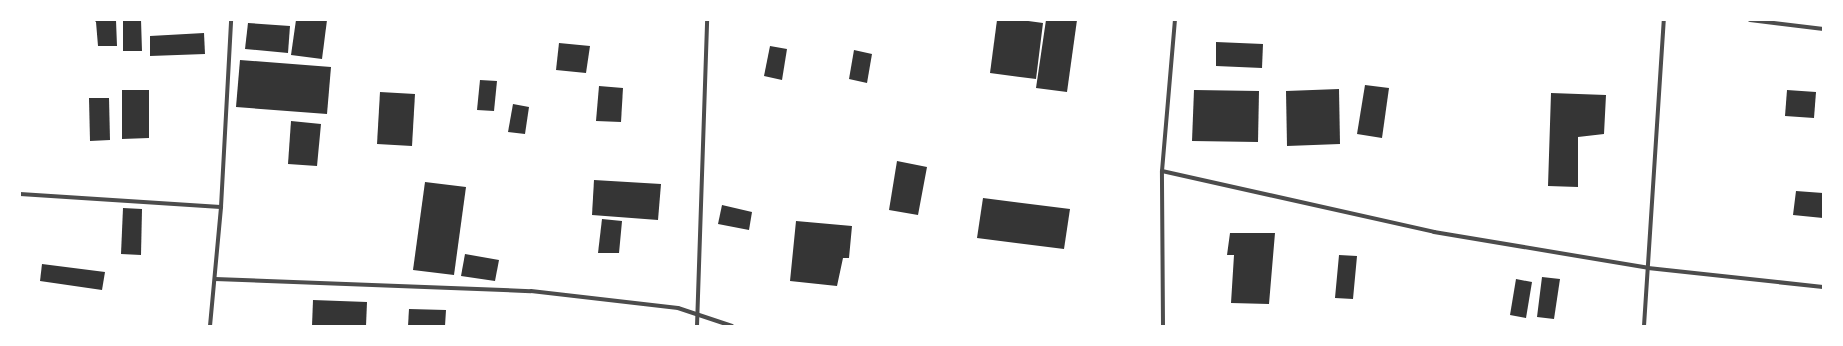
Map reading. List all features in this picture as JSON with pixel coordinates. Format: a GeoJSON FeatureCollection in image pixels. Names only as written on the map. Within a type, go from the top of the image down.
{"type":"FeatureCollection","features":[{"type":"Feature","properties":{"kind":"street"},"geometry":{"type":"LineString","coordinates":[[210,326],[221,207],[231,20]]}},
{"type":"Feature","properties":{"kind":"street"},"geometry":{"type":"LineString","coordinates":[[696,326],[707,20]]}},
{"type":"Feature","properties":{"kind":"street"},"geometry":{"type":"LineString","coordinates":[[1163,326],[1162,171],[1175,20]]}},
{"type":"Feature","properties":{"kind":"street"},"geometry":{"type":"LineString","coordinates":[[1644,326],[1664,20]]}},
{"type":"Feature","properties":{"kind":"street"},"geometry":{"type":"LineString","coordinates":[[1750,20],[1823,29]]}},
{"type":"Feature","properties":{"kind":"street"},"geometry":{"type":"LineString","coordinates":[[1162,171],[1434,232],[1648,268],[1823,287]]}},
{"type":"Feature","properties":{"kind":"street"},"geometry":{"type":"LineString","coordinates":[[20,194],[221,207]]}},
{"type":"Feature","properties":{"kind":"street"},"geometry":{"type":"LineString","coordinates":[[215,279],[531,291],[678,308],[732,326]]}},
{"type":"Feature","properties":{"kind":"building"},"geometry":{"type":"Polygon","coordinates":[[[94,20],[116,20],[117,46],[98,46],[96,22],[94,20]]]}},
{"type":"Feature","properties":{"kind":"building"},"geometry":{"type":"Polygon","coordinates":[[[123,20],[141,20],[142,51],[123,51],[123,20]]]}},
{"type":"Feature","properties":{"kind":"building"},"geometry":{"type":"Polygon","coordinates":[[[296,20],[327,20],[322,59],[291,55],[296,20]]]}},
{"type":"Feature","properties":{"kind":"building"},"geometry":{"type":"Polygon","coordinates":[[[997,20],[1021,20],[1043,23],[1036,79],[990,73],[997,20]]]}},
{"type":"Feature","properties":{"kind":"building"},"geometry":{"type":"Polygon","coordinates":[[[1046,20],[1077,20],[1067,92],[1036,88],[1046,20]]]}},
{"type":"Feature","properties":{"kind":"building"},"geometry":{"type":"Polygon","coordinates":[[[248,23],[290,26],[288,53],[245,49],[248,23]]]}},
{"type":"Feature","properties":{"kind":"building"},"geometry":{"type":"Polygon","coordinates":[[[204,33],[205,54],[150,56],[150,36],[204,33]]]}},
{"type":"Feature","properties":{"kind":"building"},"geometry":{"type":"Polygon","coordinates":[[[1216,42],[1263,44],[1262,68],[1216,66],[1216,42]]]}},
{"type":"Feature","properties":{"kind":"building"},"geometry":{"type":"Polygon","coordinates":[[[559,43],[590,46],[586,73],[556,70],[559,43]]]}},
{"type":"Feature","properties":{"kind":"building"},"geometry":{"type":"Polygon","coordinates":[[[770,46],[787,49],[782,80],[764,76],[770,46]]]}},
{"type":"Feature","properties":{"kind":"building"},"geometry":{"type":"Polygon","coordinates":[[[854,50],[872,54],[867,83],[849,79],[854,50]]]}},
{"type":"Feature","properties":{"kind":"building"},"geometry":{"type":"Polygon","coordinates":[[[240,60],[331,67],[327,114],[236,107],[240,60]]]}},
{"type":"Feature","properties":{"kind":"building"},"geometry":{"type":"Polygon","coordinates":[[[480,80],[497,81],[494,111],[477,110],[480,80]]]}},
{"type":"Feature","properties":{"kind":"building"},"geometry":{"type":"Polygon","coordinates":[[[1365,85],[1389,88],[1382,138],[1357,134],[1365,85]]]}},
{"type":"Feature","properties":{"kind":"building"},"geometry":{"type":"Polygon","coordinates":[[[599,86],[623,88],[621,122],[596,121],[599,86]]]}},
{"type":"Feature","properties":{"kind":"building"},"geometry":{"type":"Polygon","coordinates":[[[1339,89],[1340,144],[1287,146],[1286,91],[1339,89]]]}},
{"type":"Feature","properties":{"kind":"building"},"geometry":{"type":"Polygon","coordinates":[[[122,90],[149,90],[149,138],[122,139],[122,90]]]}},
{"type":"Feature","properties":{"kind":"building"},"geometry":{"type":"Polygon","coordinates":[[[1194,90],[1259,91],[1258,142],[1192,141],[1194,90]]]}},
{"type":"Feature","properties":{"kind":"building"},"geometry":{"type":"Polygon","coordinates":[[[1787,90],[1816,92],[1814,118],[1785,116],[1787,90]]]}},
{"type":"Feature","properties":{"kind":"building"},"geometry":{"type":"Polygon","coordinates":[[[380,92],[415,94],[412,146],[377,144],[380,92]]]}},
{"type":"Feature","properties":{"kind":"building"},"geometry":{"type":"Polygon","coordinates":[[[1551,93],[1606,95],[1604,134],[1578,137],[1578,187],[1548,186],[1551,93]]]}},
{"type":"Feature","properties":{"kind":"building"},"geometry":{"type":"Polygon","coordinates":[[[89,98],[109,98],[110,140],[90,141],[89,98]]]}},
{"type":"Feature","properties":{"kind":"building"},"geometry":{"type":"Polygon","coordinates":[[[513,104],[529,107],[525,134],[508,132],[513,104]]]}},
{"type":"Feature","properties":{"kind":"building"},"geometry":{"type":"Polygon","coordinates":[[[291,121],[321,124],[317,166],[288,164],[291,121]]]}},
{"type":"Feature","properties":{"kind":"building"},"geometry":{"type":"Polygon","coordinates":[[[897,161],[927,167],[918,215],[889,210],[897,161]]]}},
{"type":"Feature","properties":{"kind":"building"},"geometry":{"type":"Polygon","coordinates":[[[594,180],[661,184],[658,220],[592,215],[594,180]]]}},
{"type":"Feature","properties":{"kind":"building"},"geometry":{"type":"Polygon","coordinates":[[[425,182],[466,187],[454,275],[413,270],[425,182]]]}},
{"type":"Feature","properties":{"kind":"building"},"geometry":{"type":"Polygon","coordinates":[[[1796,191],[1823,193],[1823,218],[1793,215],[1796,191]]]}},
{"type":"Feature","properties":{"kind":"building"},"geometry":{"type":"Polygon","coordinates":[[[983,198],[1070,209],[1064,249],[977,238],[983,198]]]}},
{"type":"Feature","properties":{"kind":"building"},"geometry":{"type":"Polygon","coordinates":[[[722,205],[752,212],[749,230],[718,224],[722,205]]]}},
{"type":"Feature","properties":{"kind":"building"},"geometry":{"type":"Polygon","coordinates":[[[123,208],[142,209],[141,255],[121,254],[123,208]]]}},
{"type":"Feature","properties":{"kind":"building"},"geometry":{"type":"Polygon","coordinates":[[[602,219],[622,221],[619,253],[598,253],[602,219]]]}},
{"type":"Feature","properties":{"kind":"building"},"geometry":{"type":"Polygon","coordinates":[[[796,221],[852,226],[849,258],[843,258],[837,286],[790,281],[796,221]]]}},
{"type":"Feature","properties":{"kind":"building"},"geometry":{"type":"Polygon","coordinates":[[[1230,233],[1275,233],[1269,304],[1231,303],[1234,255],[1227,255],[1230,233]]]}},
{"type":"Feature","properties":{"kind":"building"},"geometry":{"type":"Polygon","coordinates":[[[465,254],[499,260],[495,281],[461,276],[465,254]]]}},
{"type":"Feature","properties":{"kind":"building"},"geometry":{"type":"Polygon","coordinates":[[[1339,255],[1357,256],[1353,299],[1335,298],[1339,255]]]}},
{"type":"Feature","properties":{"kind":"building"},"geometry":{"type":"Polygon","coordinates":[[[42,264],[105,272],[102,290],[40,281],[42,264]]]}},
{"type":"Feature","properties":{"kind":"building"},"geometry":{"type":"Polygon","coordinates":[[[1542,277],[1560,279],[1554,319],[1537,317],[1542,277]]]}},
{"type":"Feature","properties":{"kind":"building"},"geometry":{"type":"Polygon","coordinates":[[[1516,279],[1532,282],[1526,318],[1510,315],[1516,279]]]}},
{"type":"Feature","properties":{"kind":"building"},"geometry":{"type":"Polygon","coordinates":[[[313,300],[367,302],[366,326],[312,326],[313,300]]]}},
{"type":"Feature","properties":{"kind":"building"},"geometry":{"type":"Polygon","coordinates":[[[409,309],[446,310],[445,326],[408,326],[409,309]]]}}]}
